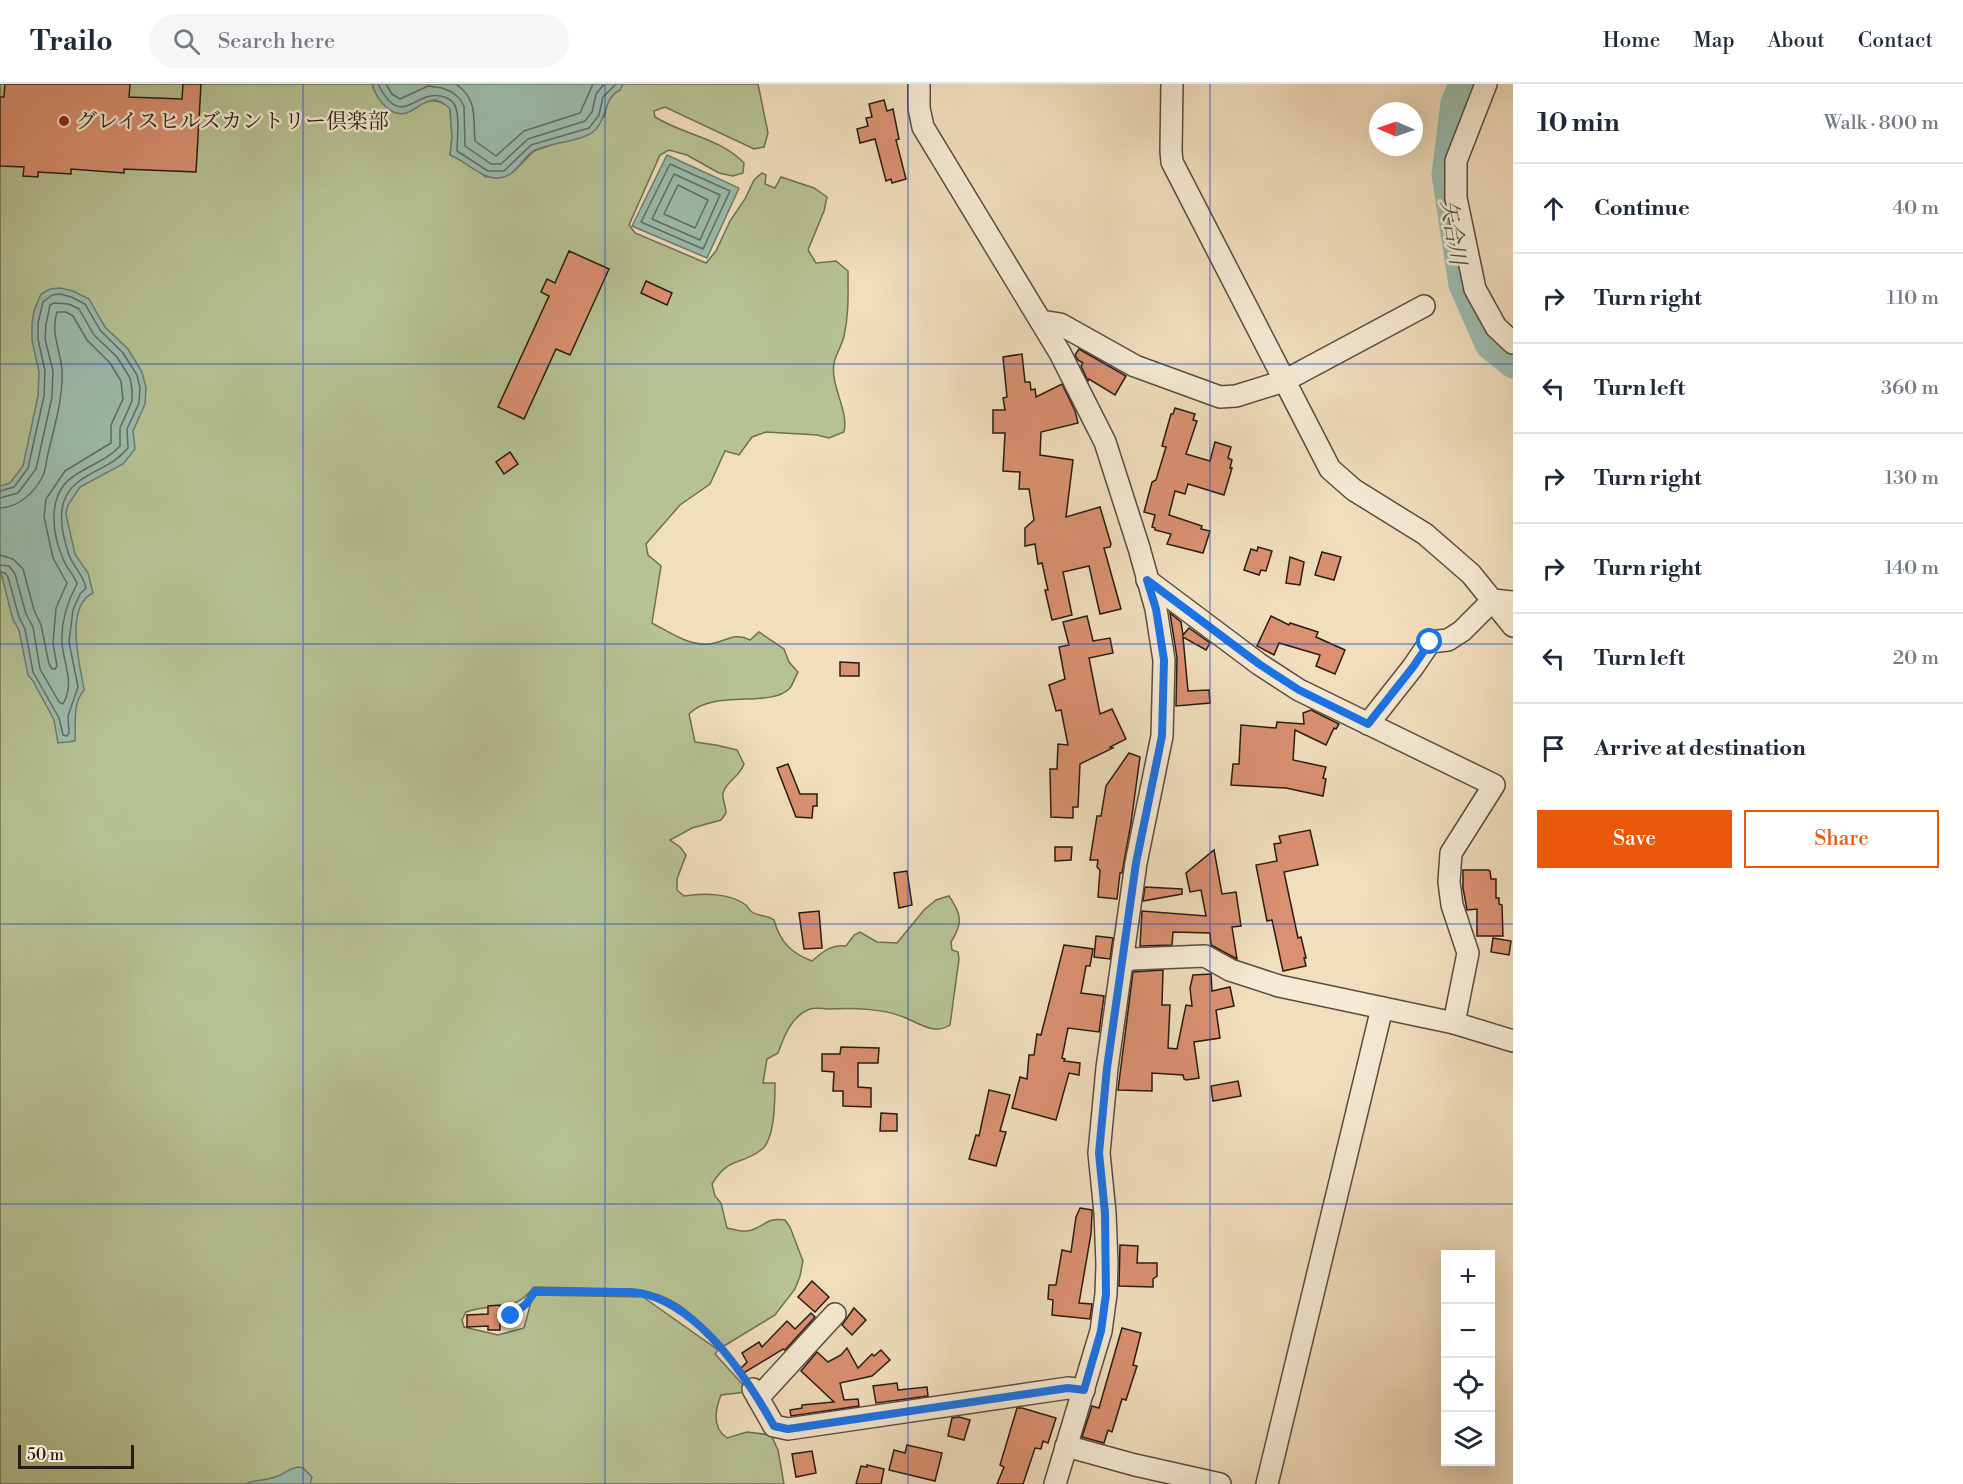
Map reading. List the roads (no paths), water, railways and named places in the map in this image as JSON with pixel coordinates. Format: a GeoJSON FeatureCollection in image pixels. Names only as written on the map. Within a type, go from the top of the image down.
{"type":"FeatureCollection","features":[{"type":"Feature","properties":{"kind":"street"},"geometry":{"type":"LineString","coordinates":[[919,84],[919,108],[923,127],[1060,353],[1105,442],[1156,609],[1164,660],[1162,736],[1136,863],[1107,1068],[1099,1153],[1105,1213],[1106,1294],[1101,1331],[1055,1484]]}},
{"type":"Feature","properties":{"kind":"street"},"geometry":{"type":"LineString","coordinates":[[1172,84],[1172,162],[1330,469],[1354,490],[1425,534],[1503,601],[1513,626]]}},
{"type":"Feature","properties":{"kind":"street"},"geometry":{"type":"LineString","coordinates":[[1486,84],[1456,161],[1456,198],[1475,289],[1496,327],[1513,343]]}},
{"type":"Feature","properties":{"kind":"street"},"geometry":{"type":"LineString","coordinates":[[1041,321],[1060,324],[1135,366],[1220,397],[1236,396],[1284,381],[1424,306]]}},
{"type":"Feature","properties":{"kind":"street"},"geometry":{"type":"LineString","coordinates":[[1147,580],[1289,684],[1494,785],[1451,853],[1449,882],[1452,905],[1468,953],[1454,1023]]}},
{"type":"Feature","properties":{"kind":"street"},"geometry":{"type":"LineString","coordinates":[[1368,724],[1430,642],[1448,640],[1503,601]]}},
{"type":"Feature","properties":{"kind":"street"},"geometry":{"type":"LineString","coordinates":[[1123,962],[1132,959],[1205,956],[1230,970],[1279,986],[1454,1023],[1513,1041]]}},
{"type":"Feature","properties":{"kind":"street"},"geometry":{"type":"LineString","coordinates":[[1267,1484],[1382,1008]]}},
{"type":"Feature","properties":{"kind":"street"},"geometry":{"type":"LineString","coordinates":[[835,1314],[755,1393],[774,1426],[788,1429],[1068,1388],[1084,1390]]}},
{"type":"Feature","properties":{"kind":"street"},"geometry":{"type":"LineString","coordinates":[[1066,1446],[1135,1465],[1220,1484]]}},
{"type":"Feature","properties":{"kind":"water"},"geometry":{"type":"Polygon","coordinates":[[[372,84],[623,84],[611,98],[601,122],[593,132],[581,138],[535,150],[510,174],[493,178],[450,155],[452,137],[450,109],[444,104],[434,100],[409,112],[396,113],[385,106],[372,84]]]}},
{"type":"Feature","properties":{"kind":"water"},"geometry":{"type":"Polygon","coordinates":[[[667,155],[739,188],[707,258],[632,226],[667,155]]]}},
{"type":"Feature","properties":{"kind":"water"},"geometry":{"type":"Polygon","coordinates":[[[60,288],[73,291],[89,299],[105,327],[128,349],[142,372],[146,388],[145,404],[133,431],[135,449],[123,464],[80,487],[68,505],[66,514],[75,554],[88,573],[93,593],[84,600],[76,623],[77,652],[84,690],[76,708],[75,741],[58,743],[54,720],[28,675],[19,630],[13,620],[0,569],[0,486],[10,483],[23,466],[38,396],[39,372],[32,340],[34,311],[41,294],[50,289],[60,288]]]}},
{"type":"Feature","properties":{"kind":"water"},"geometry":{"type":"Polygon","coordinates":[[[298,1467],[303,1468],[312,1477],[310,1484],[245,1484],[278,1476],[298,1467]]]}},
{"type":"Feature","properties":{"kind":"waterway","name":"矢合川"},"geometry":{"type":"LineString","coordinates":[[1462,84],[1454,103],[1445,174],[1462,285],[1489,346],[1513,365]]}},
{"type":"Feature","properties":{"kind":"place","name":"グレイスヒルズカントリー倶楽部"},"geometry":{"type":"Point","coordinates":[64,121]}}]}
